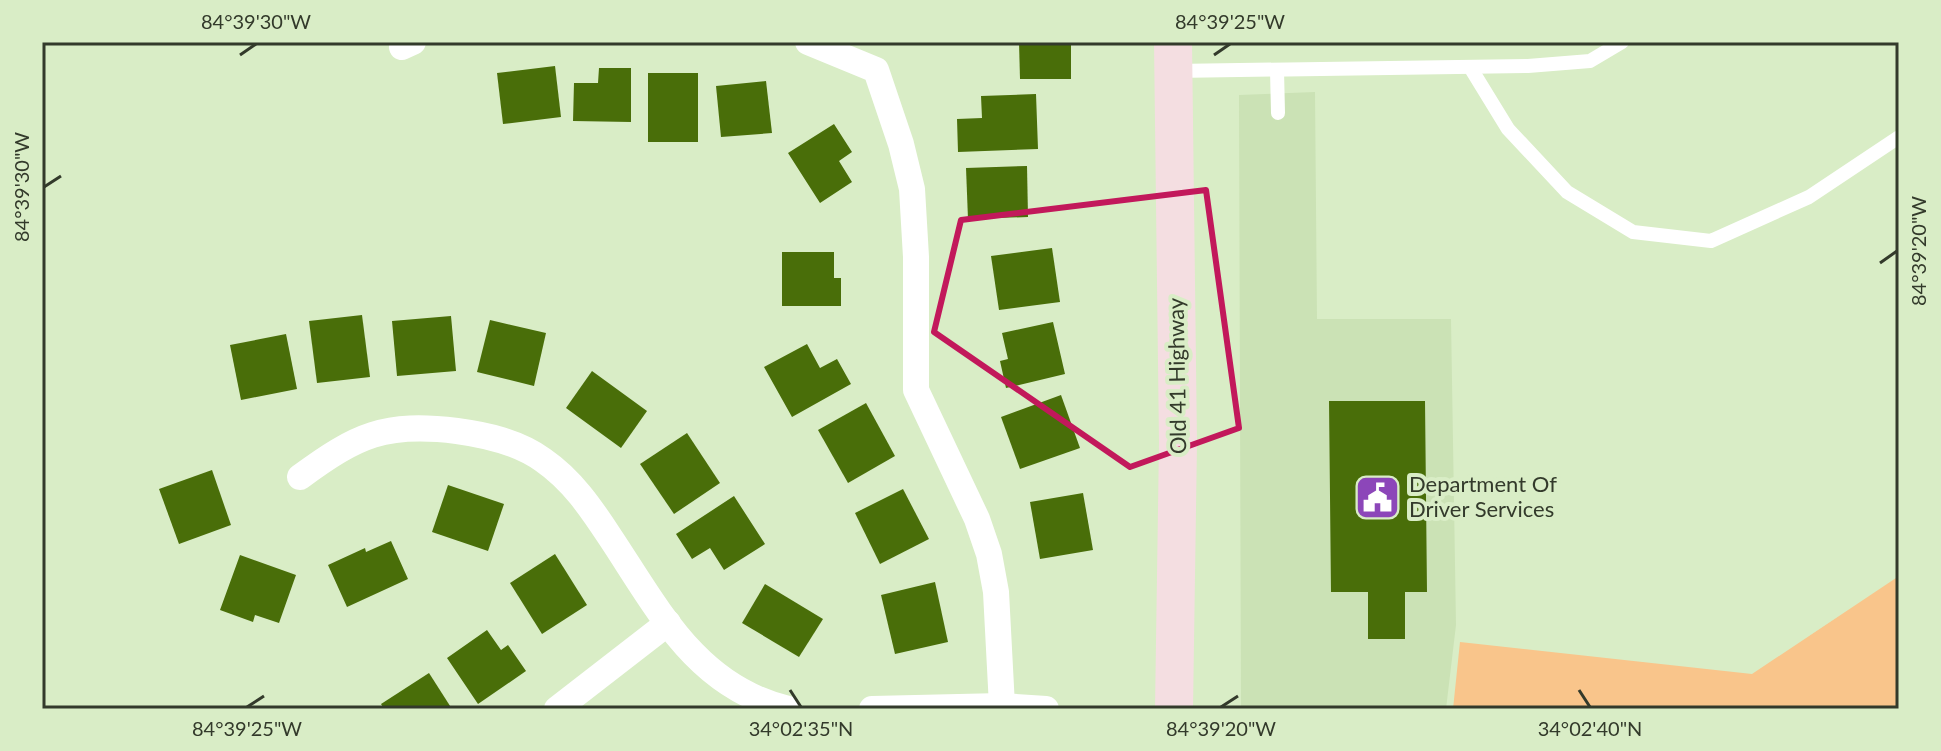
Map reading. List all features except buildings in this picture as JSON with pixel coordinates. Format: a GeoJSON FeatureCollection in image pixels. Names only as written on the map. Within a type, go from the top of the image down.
{"type":"FeatureCollection","features":[{"type":"Feature","properties":{"kind":"main road","name":"Old 41 Highway"},"geometry":{"type":"LineString","coordinates":[[1174,56],[1178,443],[1174,709]]}},
{"type":"Feature","properties":{"kind":"street"},"geometry":{"type":"LineString","coordinates":[[808,42],[876,70],[901,144],[912,189],[916,257],[916,390],[977,519],[989,554],[996,592],[1002,706]]}},
{"type":"Feature","properties":{"kind":"street"},"geometry":{"type":"LineString","coordinates":[[300,477],[340,448],[363,436],[401,429],[478,433],[515,444],[541,458],[588,503],[668,623],[712,674],[749,695],[788,709]]}},
{"type":"Feature","properties":{"kind":"street"},"geometry":{"type":"LineString","coordinates":[[557,709],[668,623]]}},
{"type":"Feature","properties":{"kind":"street"},"geometry":{"type":"LineString","coordinates":[[872,709],[1002,706],[1046,709]]}},
{"type":"Feature","properties":{"kind":"lane"},"geometry":{"type":"LineString","coordinates":[[1174,56],[1277,70],[1528,66],[1590,61],[1622,42]]}},
{"type":"Feature","properties":{"kind":"lane"},"geometry":{"type":"LineString","coordinates":[[1470,67],[1508,129],[1567,192],[1633,232],[1711,241],[1809,197],[1899,137]]}},
{"type":"Feature","properties":{"kind":"lane"},"geometry":{"type":"LineString","coordinates":[[1277,70],[1278,113]]}},
{"type":"Feature","properties":{"kind":"highlighted area"},"geometry":{"type":"Polygon","coordinates":[[[1206,190],[1239,428],[1130,467],[934,332],[961,220],[1206,190]]]}},
{"type":"Feature","properties":{"kind":"shaded area"},"geometry":{"type":"Polygon","coordinates":[[[1315,92],[1317,319],[1451,319],[1456,625],[1446,709],[1241,709],[1239,95],[1315,92]]]}},
{"type":"Feature","properties":{"kind":"shaded area"},"geometry":{"type":"Polygon","coordinates":[[[1899,576],[1899,709],[1453,709],[1460,642],[1752,674],[1899,576]]]}},
{"type":"Feature","properties":{"kind":"place","name":"Department Of Driver Services"},"geometry":{"type":"Point","coordinates":[1378,497]}}]}
